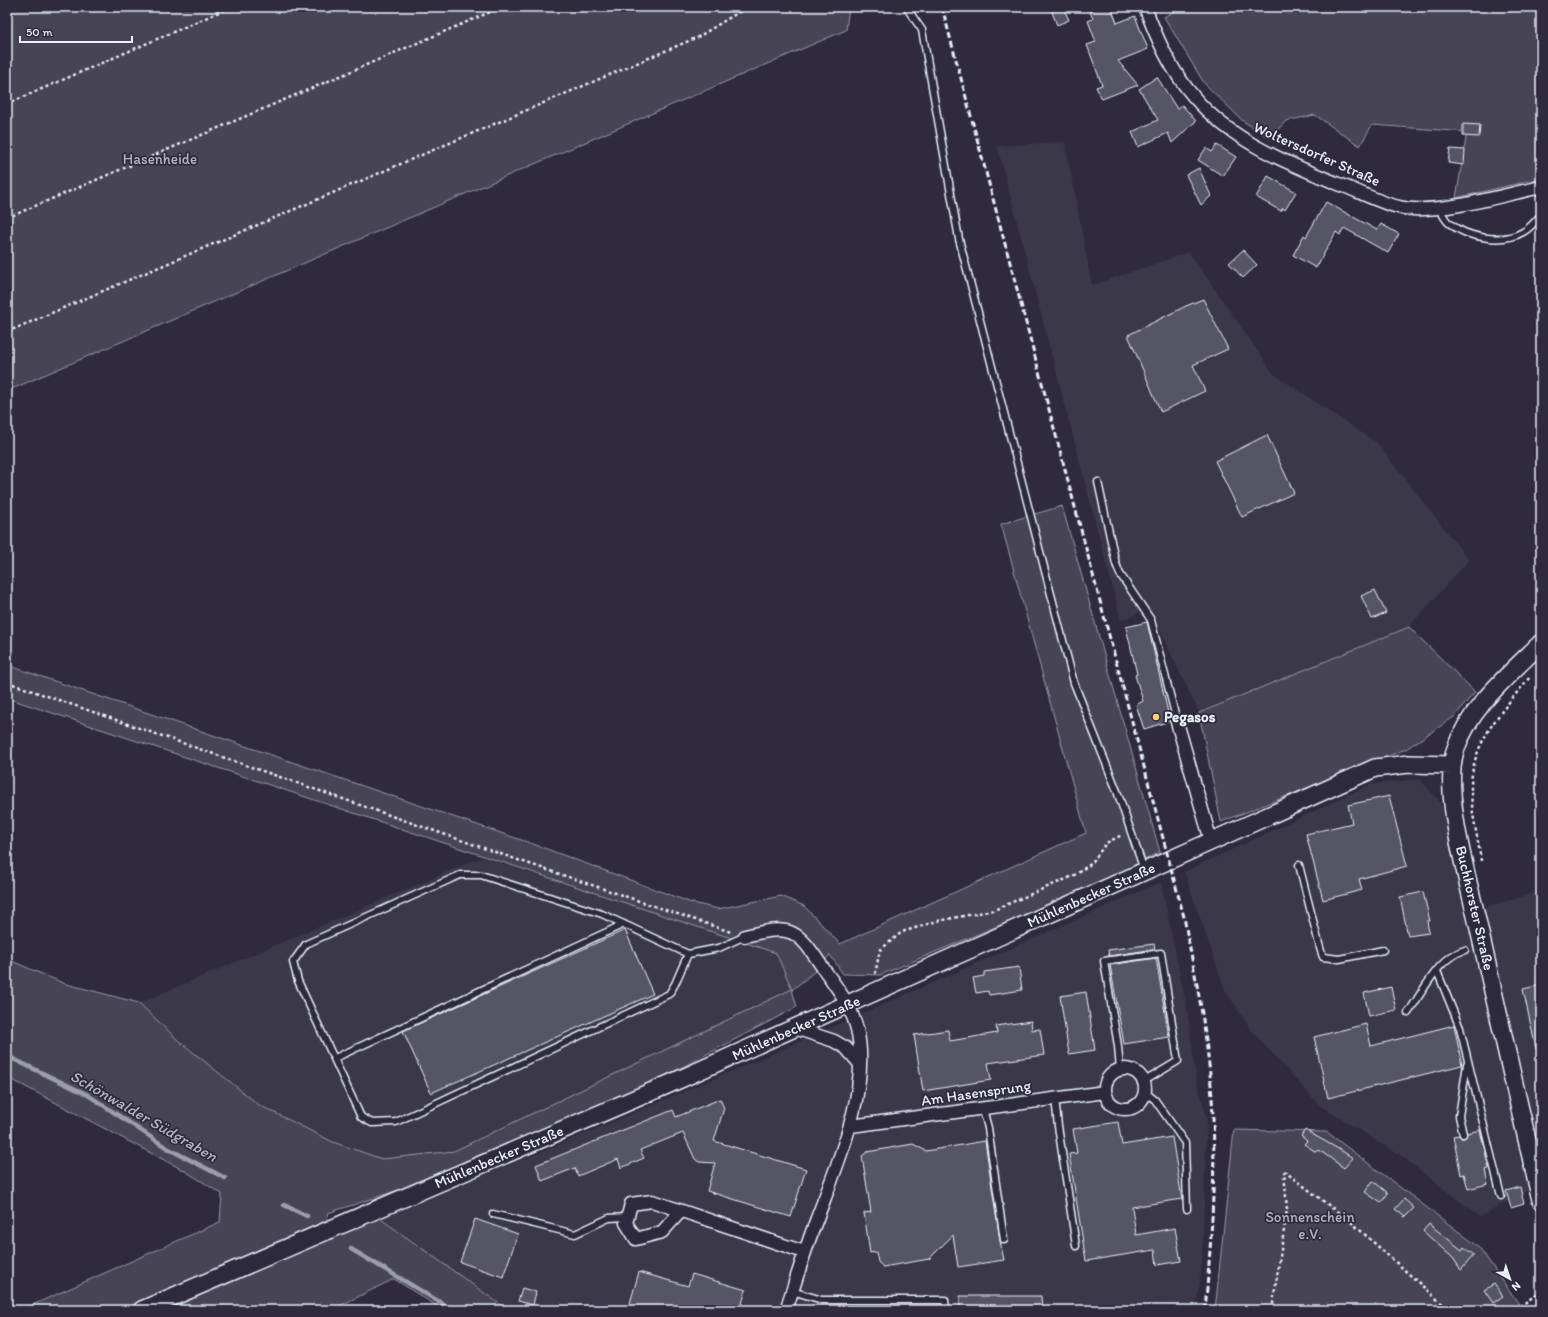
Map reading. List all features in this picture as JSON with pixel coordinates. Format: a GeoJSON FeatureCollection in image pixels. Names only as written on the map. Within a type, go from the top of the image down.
{"type":"FeatureCollection","features":[{"type":"Feature","properties":{"kind":"main road","name":"Buchhorster Straße"},"geometry":{"type":"LineString","coordinates":[[1541,642],[1475,713],[1461,737],[1452,765],[1452,794],[1462,854],[1541,1200]]}},
{"type":"Feature","properties":{"kind":"main road","name":"Mühlenbecker Straße"},"geometry":{"type":"LineString","coordinates":[[142,1310],[667,1086],[848,1004],[876,993],[1144,870],[1375,768],[1409,764],[1452,765]]}},
{"type":"Feature","properties":{"kind":"street","name":"Woltersdorfer Straße"},"geometry":{"type":"LineString","coordinates":[[1145,7],[1157,37],[1181,80],[1193,97],[1213,117],[1234,133],[1261,149],[1316,174],[1392,205],[1412,209],[1439,208],[1541,187]]}},
{"type":"Feature","properties":{"kind":"street"},"geometry":{"type":"LineString","coordinates":[[1177,722],[1211,841]]}},
{"type":"Feature","properties":{"kind":"street"},"geometry":{"type":"LineString","coordinates":[[745,936],[769,930],[791,931],[808,947],[848,1004],[856,1028],[860,1064],[851,1126],[804,1252],[786,1310]]}},
{"type":"Feature","properties":{"kind":"street"},"geometry":{"type":"LineString","coordinates":[[795,1028],[834,1041],[846,1048],[860,1064]]}},
{"type":"Feature","properties":{"kind":"street"},"geometry":{"type":"LineString","coordinates":[[1120,1070],[1129,1070],[1138,1074],[1144,1087],[1141,1101],[1134,1107],[1125,1110],[1115,1107],[1108,1101],[1105,1092],[1106,1082],[1111,1074],[1120,1070]]}},
{"type":"Feature","properties":{"kind":"street","name":"Am Hasensprung"},"geometry":{"type":"LineString","coordinates":[[851,1126],[1105,1092]]}},
{"type":"Feature","properties":{"kind":"street"},"geometry":{"type":"LineString","coordinates":[[681,1212],[662,1232],[636,1239],[626,1223],[630,1204],[652,1201],[681,1212],[804,1252]]}},
{"type":"Feature","properties":{"kind":"lane"},"geometry":{"type":"LineString","coordinates":[[906,7],[922,30],[959,239],[1074,683],[1117,791],[1144,870]]}},
{"type":"Feature","properties":{"kind":"lane"},"geometry":{"type":"LineString","coordinates":[[1439,208],[1448,222],[1459,230],[1478,236],[1491,238],[1514,236],[1524,232],[1541,215]]}},
{"type":"Feature","properties":{"kind":"lane"},"geometry":{"type":"LineString","coordinates":[[1098,482],[1116,564],[1120,574],[1151,620],[1177,722]]}},
{"type":"Feature","properties":{"kind":"lane"},"geometry":{"type":"LineString","coordinates":[[1299,865],[1320,948],[1324,957],[1339,959],[1382,950]]}},
{"type":"Feature","properties":{"kind":"lane"},"geometry":{"type":"LineString","coordinates":[[688,954],[669,994],[396,1122],[372,1123],[361,1117],[298,981],[293,962],[306,944],[460,875],[474,875],[498,879],[602,914],[688,954],[719,948],[745,936]]}},
{"type":"Feature","properties":{"kind":"lane"},"geometry":{"type":"LineString","coordinates":[[334,1058],[624,924]]}},
{"type":"Feature","properties":{"kind":"lane"},"geometry":{"type":"LineString","coordinates":[[1408,1014],[1437,971],[1455,952],[1465,950]]}},
{"type":"Feature","properties":{"kind":"lane"},"geometry":{"type":"LineString","coordinates":[[1120,1070],[1118,1046],[1104,961],[1162,953],[1178,1061],[1144,1087],[1185,1143],[1187,1209]]}},
{"type":"Feature","properties":{"kind":"lane"},"geometry":{"type":"LineString","coordinates":[[1437,971],[1460,1028],[1501,1196]]}},
{"type":"Feature","properties":{"kind":"lane"},"geometry":{"type":"LineString","coordinates":[[1463,1134],[1459,1116],[1468,1059]]}},
{"type":"Feature","properties":{"kind":"lane"},"geometry":{"type":"LineString","coordinates":[[1056,1098],[1058,1126],[1076,1246]]}},
{"type":"Feature","properties":{"kind":"lane"},"geometry":{"type":"LineString","coordinates":[[983,1109],[988,1128],[1004,1240]]}},
{"type":"Feature","properties":{"kind":"lane"},"geometry":{"type":"LineString","coordinates":[[493,1214],[575,1234],[609,1218],[627,1217]]}},
{"type":"Feature","properties":{"kind":"lane"},"geometry":{"type":"LineString","coordinates":[[792,1291],[822,1300],[945,1300],[946,1310]]}},
{"type":"Feature","properties":{"kind":"path"},"geometry":{"type":"LineString","coordinates":[[7,104],[231,7]]}},
{"type":"Feature","properties":{"kind":"path"},"geometry":{"type":"LineString","coordinates":[[7,218],[502,7]]}},
{"type":"Feature","properties":{"kind":"path"},"geometry":{"type":"LineString","coordinates":[[7,332],[698,37],[747,7]]}},
{"type":"Feature","properties":{"kind":"path"},"geometry":{"type":"LineString","coordinates":[[1482,867],[1471,789],[1473,768],[1481,743],[1490,727],[1531,676]]}},
{"type":"Feature","properties":{"kind":"path"},"geometry":{"type":"LineString","coordinates":[[7,682],[518,860],[745,936]]}},
{"type":"Feature","properties":{"kind":"path"},"geometry":{"type":"LineString","coordinates":[[876,993],[876,965],[880,950],[902,932],[938,920],[994,910],[1073,876],[1092,863],[1106,843],[1130,831]]}},
{"type":"Feature","properties":{"kind":"path"},"geometry":{"type":"LineString","coordinates":[[1272,1310],[1286,1210],[1284,1171],[1352,1223],[1449,1310]]}},
{"type":"Feature","properties":{"kind":"path"},"geometry":{"type":"LineString","coordinates":[[1515,1310],[1541,1291]]}},
{"type":"Feature","properties":{"kind":"shaded area"},"geometry":{"type":"Polygon","coordinates":[[[1065,142],[1092,285],[1189,252],[1274,374],[1377,443],[1469,560],[1409,627],[1199,713],[1150,609],[1121,620],[997,146],[1065,142]]]}},
{"type":"Feature","properties":{"kind":"shaded area"},"geometry":{"type":"Polygon","coordinates":[[[1420,779],[1440,802],[1470,915],[1489,906],[1541,891],[1541,1122],[1517,1124],[1531,1189],[1480,1217],[1404,1158],[1319,1105],[1251,1030],[1225,990],[1184,872],[1371,784],[1420,779]]]}},
{"type":"Feature","properties":{"kind":"shaded area"},"geometry":{"type":"Polygon","coordinates":[[[482,857],[776,953],[792,990],[454,1151],[382,1159],[333,1142],[259,1105],[179,1041],[139,1003],[482,857]]]}},
{"type":"Feature","properties":{"kind":"shaded area"},"geometry":{"type":"Polygon","coordinates":[[[1161,882],[1188,1013],[1196,1078],[1207,1118],[1202,1264],[1196,1310],[506,1310],[378,1217],[556,1146],[762,1058],[1161,882]]]}},
{"type":"Feature","properties":{"kind":"green space","name":"Hasenheide"},"geometry":{"type":"Polygon","coordinates":[[[7,7],[849,7],[846,30],[7,391],[7,7]]]}},
{"type":"Feature","properties":{"kind":"green space"},"geometry":{"type":"Polygon","coordinates":[[[1182,7],[1541,7],[1541,178],[1456,198],[1467,132],[1372,125],[1360,146],[1315,115],[1286,121],[1270,138],[1243,121],[1204,83],[1164,17],[1182,7]]]}},
{"type":"Feature","properties":{"kind":"green space"},"geometry":{"type":"Polygon","coordinates":[[[1062,506],[1160,852],[1121,872],[1024,915],[880,975],[843,974],[830,955],[814,972],[792,990],[797,1007],[648,1085],[429,1180],[328,1213],[323,1239],[378,1217],[508,1310],[443,1310],[394,1279],[331,1310],[21,1310],[220,1222],[222,1194],[185,1171],[7,1077],[7,959],[63,983],[139,1003],[179,1041],[259,1105],[333,1142],[382,1159],[454,1151],[792,989],[776,953],[7,698],[7,665],[536,845],[689,902],[718,909],[781,896],[804,906],[840,944],[1086,833],[1001,524],[1062,506]]]}},
{"type":"Feature","properties":{"kind":"green space"},"geometry":{"type":"Polygon","coordinates":[[[1409,627],[1475,692],[1454,717],[1406,749],[1221,822],[1199,713],[1409,627]]]}},
{"type":"Feature","properties":{"kind":"green space","name":"Sonnenschein e.V."},"geometry":{"type":"Polygon","coordinates":[[[1234,1130],[1327,1132],[1479,1247],[1523,1310],[1215,1310],[1234,1130]]]}},
{"type":"Feature","properties":{"kind":"building"},"geometry":{"type":"Polygon","coordinates":[[[1050,7],[1063,7],[1069,20],[1057,25],[1050,7]]]}},
{"type":"Feature","properties":{"kind":"building"},"geometry":{"type":"Polygon","coordinates":[[[1088,7],[1111,7],[1117,23],[1135,16],[1148,49],[1118,61],[1138,85],[1102,99],[1096,87],[1102,85],[1087,45],[1096,42],[1088,21],[1093,19],[1088,7]]]}},
{"type":"Feature","properties":{"kind":"building"},"geometry":{"type":"Polygon","coordinates":[[[1157,77],[1177,109],[1182,105],[1196,121],[1172,143],[1168,133],[1138,147],[1132,132],[1158,120],[1139,89],[1157,77]]]}},
{"type":"Feature","properties":{"kind":"building"},"geometry":{"type":"Polygon","coordinates":[[[1463,124],[1480,125],[1479,137],[1463,136],[1463,124]]]}},
{"type":"Feature","properties":{"kind":"building"},"geometry":{"type":"Polygon","coordinates":[[[1217,145],[1236,157],[1223,176],[1198,160],[1206,148],[1212,152],[1217,145]]]}},
{"type":"Feature","properties":{"kind":"building"},"geometry":{"type":"Polygon","coordinates":[[[1450,149],[1465,150],[1464,165],[1448,163],[1450,149]]]}},
{"type":"Feature","properties":{"kind":"building"},"geometry":{"type":"Polygon","coordinates":[[[1199,168],[1211,196],[1201,205],[1186,175],[1199,168]]]}},
{"type":"Feature","properties":{"kind":"building"},"geometry":{"type":"Polygon","coordinates":[[[1268,176],[1296,192],[1285,210],[1283,208],[1281,211],[1256,197],[1268,176]]]}},
{"type":"Feature","properties":{"kind":"building"},"geometry":{"type":"Polygon","coordinates":[[[1326,202],[1377,230],[1381,224],[1399,234],[1388,253],[1344,228],[1340,235],[1336,232],[1316,268],[1293,255],[1304,235],[1306,237],[1326,202]]]}},
{"type":"Feature","properties":{"kind":"building"},"geometry":{"type":"Polygon","coordinates":[[[1243,250],[1257,265],[1243,278],[1229,263],[1243,250]]]}},
{"type":"Feature","properties":{"kind":"building"},"geometry":{"type":"Polygon","coordinates":[[[1203,299],[1228,349],[1193,365],[1205,391],[1161,412],[1128,335],[1203,299]]]}},
{"type":"Feature","properties":{"kind":"building"},"geometry":{"type":"Polygon","coordinates":[[[1267,435],[1294,493],[1242,517],[1215,461],[1267,435]]]}},
{"type":"Feature","properties":{"kind":"building"},"geometry":{"type":"Polygon","coordinates":[[[1375,590],[1386,613],[1372,619],[1361,596],[1375,590]]]}},
{"type":"Feature","properties":{"kind":"building"},"geometry":{"type":"Polygon","coordinates":[[[1147,622],[1170,721],[1144,729],[1136,705],[1143,701],[1135,675],[1137,674],[1126,627],[1147,622]]]}},
{"type":"Feature","properties":{"kind":"building"},"geometry":{"type":"Polygon","coordinates":[[[1389,796],[1407,866],[1359,879],[1362,890],[1323,900],[1306,834],[1352,823],[1348,805],[1389,796]]]}},
{"type":"Feature","properties":{"kind":"building"},"geometry":{"type":"Polygon","coordinates":[[[1423,892],[1430,921],[1427,921],[1429,933],[1408,936],[1400,897],[1423,892]]]}},
{"type":"Feature","properties":{"kind":"building"},"geometry":{"type":"Polygon","coordinates":[[[625,930],[653,994],[431,1093],[403,1031],[625,930]]]}},
{"type":"Feature","properties":{"kind":"building"},"geometry":{"type":"Polygon","coordinates":[[[1154,944],[1155,949],[1109,956],[1108,950],[1154,944]]]}},
{"type":"Feature","properties":{"kind":"building"},"geometry":{"type":"Polygon","coordinates":[[[1156,958],[1169,1037],[1124,1044],[1110,965],[1156,958]]]}},
{"type":"Feature","properties":{"kind":"building"},"geometry":{"type":"Polygon","coordinates":[[[1019,967],[1022,990],[989,995],[988,991],[976,993],[973,978],[984,976],[984,972],[1019,967]]]}},
{"type":"Feature","properties":{"kind":"building"},"geometry":{"type":"Polygon","coordinates":[[[1541,985],[1541,1048],[1536,1049],[1523,989],[1541,985]]]}},
{"type":"Feature","properties":{"kind":"building"},"geometry":{"type":"Polygon","coordinates":[[[1391,987],[1396,1010],[1369,1016],[1364,993],[1391,987]]]}},
{"type":"Feature","properties":{"kind":"building"},"geometry":{"type":"Polygon","coordinates":[[[1086,992],[1095,1050],[1069,1054],[1060,996],[1086,992]]]}},
{"type":"Feature","properties":{"kind":"building"},"geometry":{"type":"Polygon","coordinates":[[[1031,1021],[1032,1030],[1040,1029],[1044,1055],[988,1063],[991,1080],[923,1091],[914,1035],[948,1030],[950,1041],[997,1033],[996,1026],[1031,1021]]]}},
{"type":"Feature","properties":{"kind":"building"},"geometry":{"type":"Polygon","coordinates":[[[1366,1024],[1371,1046],[1454,1025],[1462,1065],[1328,1098],[1314,1037],[1366,1024]]]}},
{"type":"Feature","properties":{"kind":"building"},"geometry":{"type":"Polygon","coordinates":[[[720,1099],[724,1108],[714,1141],[806,1169],[791,1217],[707,1191],[715,1163],[699,1162],[695,1159],[683,1133],[640,1150],[644,1158],[621,1168],[618,1159],[578,1176],[575,1168],[542,1181],[536,1165],[673,1110],[676,1117],[720,1099]]]}},
{"type":"Feature","properties":{"kind":"building"},"geometry":{"type":"Polygon","coordinates":[[[1118,1122],[1122,1145],[1172,1137],[1182,1199],[1132,1207],[1136,1235],[1175,1228],[1181,1261],[1157,1265],[1155,1250],[1086,1261],[1069,1154],[1077,1153],[1073,1129],[1118,1122]]]}},
{"type":"Feature","properties":{"kind":"building"},"geometry":{"type":"Polygon","coordinates":[[[1305,1130],[1353,1158],[1344,1168],[1319,1150],[1316,1152],[1304,1144],[1307,1141],[1301,1136],[1305,1130]]]}},
{"type":"Feature","properties":{"kind":"building"},"geometry":{"type":"Polygon","coordinates":[[[1480,1130],[1489,1169],[1485,1170],[1488,1184],[1468,1189],[1464,1174],[1461,1175],[1453,1136],[1459,1135],[1461,1138],[1464,1138],[1467,1133],[1480,1130]]]}},
{"type":"Feature","properties":{"kind":"building"},"geometry":{"type":"Polygon","coordinates":[[[985,1141],[1004,1260],[958,1267],[953,1235],[929,1259],[883,1267],[878,1262],[876,1252],[870,1253],[864,1213],[871,1212],[862,1156],[867,1152],[913,1144],[926,1151],[985,1141]]]}},
{"type":"Feature","properties":{"kind":"building"},"geometry":{"type":"Polygon","coordinates":[[[1373,1181],[1388,1193],[1381,1203],[1365,1192],[1373,1181]]]}},
{"type":"Feature","properties":{"kind":"building"},"geometry":{"type":"Polygon","coordinates":[[[1520,1187],[1524,1204],[1511,1208],[1506,1191],[1520,1187]]]}},
{"type":"Feature","properties":{"kind":"building"},"geometry":{"type":"Polygon","coordinates":[[[1404,1199],[1414,1208],[1405,1217],[1395,1209],[1404,1199]]]}},
{"type":"Feature","properties":{"kind":"building"},"geometry":{"type":"Polygon","coordinates":[[[475,1219],[518,1234],[503,1277],[460,1262],[475,1219]]]}},
{"type":"Feature","properties":{"kind":"building"},"geometry":{"type":"Polygon","coordinates":[[[1429,1224],[1462,1250],[1464,1247],[1474,1255],[1461,1270],[1453,1258],[1423,1231],[1429,1224]]]}},
{"type":"Feature","properties":{"kind":"building"},"geometry":{"type":"Polygon","coordinates":[[[639,1272],[688,1286],[692,1274],[746,1290],[740,1310],[628,1310],[639,1272]]]}},
{"type":"Feature","properties":{"kind":"building"},"geometry":{"type":"Polygon","coordinates":[[[1494,1284],[1503,1296],[1493,1303],[1484,1290],[1494,1284]]]}},
{"type":"Feature","properties":{"kind":"building"},"geometry":{"type":"Polygon","coordinates":[[[522,1288],[536,1292],[533,1305],[518,1301],[522,1288]]]}},
{"type":"Feature","properties":{"kind":"building"},"geometry":{"type":"Polygon","coordinates":[[[960,1296],[1041,1296],[1042,1310],[960,1310],[960,1296]]]}},
{"type":"Feature","properties":{"kind":"waterway","name":"Schönwalder Südgraben"},"geometry":{"type":"LineString","coordinates":[[7,1056],[88,1095],[167,1148],[225,1178]]}},
{"type":"Feature","properties":{"kind":"waterway","name":"Schönwalder Südgraben"},"geometry":{"type":"LineString","coordinates":[[284,1205],[307,1216]]}},
{"type":"Feature","properties":{"kind":"waterway","name":"Schönwalder Südgraben"},"geometry":{"type":"LineString","coordinates":[[351,1249],[453,1310]]}},
{"type":"Feature","properties":{"kind":"railway"},"geometry":{"type":"LineString","coordinates":[[942,7],[1184,917],[1205,1032],[1211,1081],[1213,1114],[1214,1179],[1205,1310]]}},
{"type":"Feature","properties":{"kind":"place","name":"Pegasos"},"geometry":{"type":"Point","coordinates":[1156,717]}}]}
